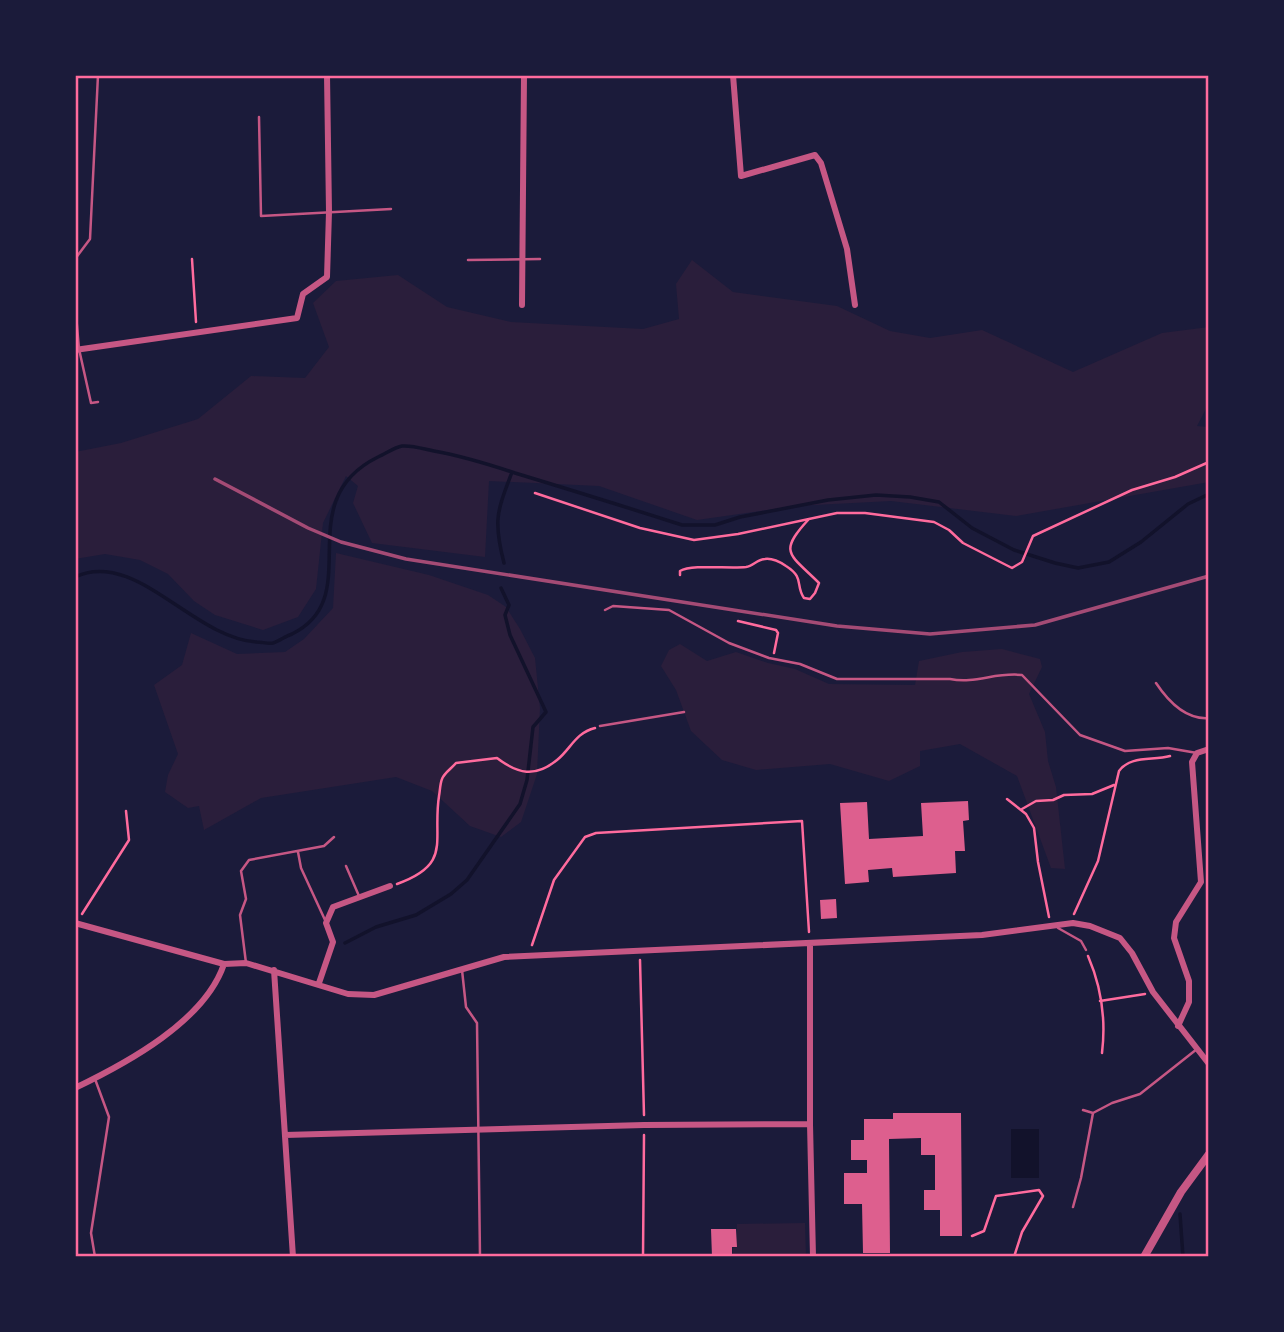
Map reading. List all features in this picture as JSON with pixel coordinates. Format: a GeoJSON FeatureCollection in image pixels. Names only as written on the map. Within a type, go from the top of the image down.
{"type":"FeatureCollection","features":[{"type":"Feature","properties":{"kind":"street"},"geometry":{"type":"LineString","coordinates":[[77,350],[297,318],[303,294],[327,277],[327,75]]}},
{"type":"Feature","properties":{"kind":"street"},"geometry":{"type":"LineString","coordinates":[[522,305],[524,75]]}},
{"type":"Feature","properties":{"kind":"street"},"geometry":{"type":"LineString","coordinates":[[733,75],[741,176],[815,155],[821,163],[847,249],[855,305]]}},
{"type":"Feature","properties":{"kind":"street"},"geometry":{"type":"LineString","coordinates":[[1178,1026],[1188,1002],[1189,981],[1174,938],[1176,922],[1201,882],[1192,762],[1197,754],[1209,749]]}},
{"type":"Feature","properties":{"kind":"street"},"geometry":{"type":"LineString","coordinates":[[319,984],[333,942],[326,923],[333,908],[390,886]]}},
{"type":"Feature","properties":{"kind":"street"},"geometry":{"type":"LineString","coordinates":[[76,923],[225,964],[246,963],[274,970],[348,994],[374,995],[492,959],[529,955],[982,935],[1073,923],[1090,926],[1120,939],[1132,953],[1153,992],[1209,1064]]}},
{"type":"Feature","properties":{"kind":"street"},"geometry":{"type":"LineString","coordinates":[[810,943],[813,1257]]}},
{"type":"Feature","properties":{"kind":"street"},"geometry":{"type":"LineString","coordinates":[[75,1088],[158,1043],[218,982],[225,964]]}},
{"type":"Feature","properties":{"kind":"street"},"geometry":{"type":"LineString","coordinates":[[274,970],[293,1257]]}},
{"type":"Feature","properties":{"kind":"street"},"geometry":{"type":"LineString","coordinates":[[285,1135],[644,1125],[810,1124]]}},
{"type":"Feature","properties":{"kind":"street"},"geometry":{"type":"LineString","coordinates":[[1144,1257],[1181,1192],[1209,1154]]}},
{"type":"Feature","properties":{"kind":"lane"},"geometry":{"type":"LineString","coordinates":[[75,259],[90,239],[98,75]]}},
{"type":"Feature","properties":{"kind":"lane"},"geometry":{"type":"LineString","coordinates":[[259,117],[261,216],[391,209]]}},
{"type":"Feature","properties":{"kind":"lane"},"geometry":{"type":"LineString","coordinates":[[468,260],[540,258]]}},
{"type":"Feature","properties":{"kind":"lane"},"geometry":{"type":"LineString","coordinates":[[75,303],[77,350],[91,403],[98,402]]}},
{"type":"Feature","properties":{"kind":"lane"},"geometry":{"type":"LineString","coordinates":[[605,610],[613,606],[669,610],[729,643],[837,678],[950,679],[966,682],[1005,673],[1022,675],[1080,736],[1125,751],[1168,748],[1197,754]]}},
{"type":"Feature","properties":{"kind":"lane"},"geometry":{"type":"LineString","coordinates":[[1156,683],[1170,704],[1199,719],[1209,718]]}},
{"type":"Feature","properties":{"kind":"lane"},"geometry":{"type":"LineString","coordinates":[[600,726],[684,712]]}},
{"type":"Feature","properties":{"kind":"lane"},"geometry":{"type":"LineString","coordinates":[[246,963],[240,915],[246,899],[241,871],[248,860],[324,846],[334,837]]}},
{"type":"Feature","properties":{"kind":"lane"},"geometry":{"type":"LineString","coordinates":[[298,851],[301,868],[326,923]]}},
{"type":"Feature","properties":{"kind":"lane"},"geometry":{"type":"LineString","coordinates":[[346,866],[359,896]]}},
{"type":"Feature","properties":{"kind":"lane"},"geometry":{"type":"LineString","coordinates":[[1055,926],[1081,941],[1086,950]]}},
{"type":"Feature","properties":{"kind":"lane"},"geometry":{"type":"LineString","coordinates":[[462,970],[466,1007],[477,1023],[480,1257]]}},
{"type":"Feature","properties":{"kind":"lane"},"geometry":{"type":"LineString","coordinates":[[1083,1110],[1093,1113],[1112,1103],[1140,1094],[1197,1049]]}},
{"type":"Feature","properties":{"kind":"lane"},"geometry":{"type":"LineString","coordinates":[[94,1079],[109,1117],[91,1233],[95,1257]]}},
{"type":"Feature","properties":{"kind":"lane"},"geometry":{"type":"LineString","coordinates":[[1073,1207],[1093,1113]]}},
{"type":"Feature","properties":{"kind":"path"},"geometry":{"type":"LineString","coordinates":[[192,259],[197,332]]}},
{"type":"Feature","properties":{"kind":"path"},"geometry":{"type":"LineString","coordinates":[[536,493],[640,528],[694,540],[837,513],[865,513],[934,522],[963,543],[1012,568],[1022,562],[1033,536],[1132,490],[1175,477],[1209,462]]}},
{"type":"Feature","properties":{"kind":"path"},"geometry":{"type":"LineString","coordinates":[[680,575],[680,571],[688,566],[703,569],[750,567],[762,558],[774,559],[796,574],[801,583],[801,594],[804,598],[810,598],[820,583],[790,553],[789,544],[809,519]]}},
{"type":"Feature","properties":{"kind":"path"},"geometry":{"type":"LineString","coordinates":[[738,621],[776,629],[776,659]]}},
{"type":"Feature","properties":{"kind":"path"},"geometry":{"type":"LineString","coordinates":[[390,886],[422,873],[434,857],[439,839],[438,805],[442,778],[456,763],[497,758],[516,771],[534,772],[558,760],[585,730],[600,726]]}},
{"type":"Feature","properties":{"kind":"path"},"geometry":{"type":"LineString","coordinates":[[1073,923],[1074,914],[1098,861],[1119,771],[1124,764],[1134,759],[1168,757],[1183,751]]}},
{"type":"Feature","properties":{"kind":"path"},"geometry":{"type":"LineString","coordinates":[[1021,809],[1036,801],[1053,800],[1065,795],[1092,794],[1115,785]]}},
{"type":"Feature","properties":{"kind":"path"},"geometry":{"type":"LineString","coordinates":[[1007,799],[1021,809],[1034,828],[1050,920]]}},
{"type":"Feature","properties":{"kind":"path"},"geometry":{"type":"LineString","coordinates":[[76,923],[129,840],[126,811]]}},
{"type":"Feature","properties":{"kind":"path"},"geometry":{"type":"LineString","coordinates":[[529,955],[554,880],[585,837],[596,834],[802,821],[810,943]]}},
{"type":"Feature","properties":{"kind":"path"},"geometry":{"type":"LineString","coordinates":[[639,950],[644,1125],[643,1257]]}},
{"type":"Feature","properties":{"kind":"path"},"geometry":{"type":"LineString","coordinates":[[1086,950],[1098,984],[1104,1029],[1102,1053]]}},
{"type":"Feature","properties":{"kind":"path"},"geometry":{"type":"LineString","coordinates":[[1100,1001],[1144,993]]}},
{"type":"Feature","properties":{"kind":"path"},"geometry":{"type":"LineString","coordinates":[[972,1236],[984,1231],[996,1195],[1039,1190],[1043,1196],[1022,1232],[1014,1257]]}},
{"type":"Feature","properties":{"kind":"shaded area"},"geometry":{"type":"Polygon","coordinates":[[[692,260],[733,292],[837,306],[890,331],[930,338],[982,330],[1073,372],[1162,333],[1209,327],[1209,403],[1197,426],[1209,427],[1209,482],[1016,516],[891,501],[795,506],[697,520],[599,486],[489,481],[485,557],[372,543],[353,503],[358,486],[346,476],[323,523],[316,589],[298,617],[263,630],[215,615],[194,601],[168,574],[140,560],[105,554],[75,559],[75,452],[121,443],[198,419],[251,376],[305,378],[329,347],[313,303],[336,281],[398,275],[447,307],[511,322],[643,329],[679,319],[676,284],[692,260]]]}},
{"type":"Feature","properties":{"kind":"shaded area"},"geometry":{"type":"Polygon","coordinates":[[[336,553],[429,575],[488,595],[506,607],[520,629],[535,658],[540,708],[537,774],[521,822],[501,837],[470,826],[432,791],[396,777],[261,798],[204,830],[199,806],[188,808],[165,792],[168,775],[178,754],[154,685],[182,665],[191,633],[237,654],[285,652],[304,639],[333,608],[336,553]]]}},
{"type":"Feature","properties":{"kind":"shaded area"},"geometry":{"type":"Polygon","coordinates":[[[680,644],[707,661],[736,652],[795,669],[829,684],[915,685],[919,661],[962,652],[1002,649],[1040,659],[1042,667],[1029,694],[1045,732],[1048,761],[1056,787],[1065,869],[1051,868],[1017,776],[960,744],[920,751],[920,766],[889,781],[830,764],[756,770],[722,760],[691,731],[676,690],[661,666],[669,650],[680,644]]]}},
{"type":"Feature","properties":{"kind":"shaded area"},"geometry":{"type":"Polygon","coordinates":[[[1011,1129],[1039,1129],[1039,1178],[1011,1178],[1011,1129]]]}},
{"type":"Feature","properties":{"kind":"shaded area"},"geometry":{"type":"Polygon","coordinates":[[[805,1223],[806,1257],[733,1257],[733,1248],[737,1247],[737,1224],[805,1223]]]}},
{"type":"Feature","properties":{"kind":"building"},"geometry":{"type":"Polygon","coordinates":[[[968,801],[969,820],[963,821],[965,851],[955,851],[956,873],[893,877],[892,868],[868,870],[869,882],[845,884],[840,803],[867,802],[869,839],[923,836],[921,803],[968,801]]]}},
{"type":"Feature","properties":{"kind":"building"},"geometry":{"type":"Polygon","coordinates":[[[836,899],[837,918],[821,919],[820,900],[836,899]]]}},
{"type":"Feature","properties":{"kind":"building"},"geometry":{"type":"Polygon","coordinates":[[[893,1113],[961,1113],[962,1236],[940,1236],[940,1210],[924,1210],[924,1190],[935,1190],[935,1155],[921,1155],[921,1138],[889,1139],[890,1253],[863,1253],[862,1204],[844,1204],[844,1173],[867,1173],[867,1160],[851,1160],[851,1140],[864,1140],[864,1119],[893,1119],[893,1113]]]}},
{"type":"Feature","properties":{"kind":"building"},"geometry":{"type":"Polygon","coordinates":[[[711,1229],[736,1229],[737,1247],[732,1247],[732,1257],[712,1257],[711,1229]]]}},
{"type":"Feature","properties":{"kind":"waterway"},"geometry":{"type":"LineString","coordinates":[[75,577],[97,571],[120,574],[234,637],[257,642],[275,642],[314,618],[325,597],[329,574],[331,523],[337,498],[351,476],[378,457],[402,446],[455,455],[682,525],[715,525],[740,517],[828,500],[876,495],[939,502],[972,528],[1014,550],[1078,568],[1109,562],[1141,542],[1188,504],[1209,494]]}},
{"type":"Feature","properties":{"kind":"waterway"},"geometry":{"type":"LineString","coordinates":[[504,563],[498,536],[498,516],[512,472]]}},
{"type":"Feature","properties":{"kind":"waterway"},"geometry":{"type":"LineString","coordinates":[[345,943],[376,927],[416,915],[451,894],[467,880],[520,804],[527,780],[533,727],[546,712],[510,635],[505,615],[509,605],[501,588]]}},
{"type":"Feature","properties":{"kind":"waterway"},"geometry":{"type":"LineString","coordinates":[[1180,1214],[1183,1257]]}},
{"type":"Feature","properties":{"kind":"railway"},"geometry":{"type":"LineString","coordinates":[[215,479],[308,528],[341,542],[406,559],[837,626],[930,634],[1035,625],[1209,576]]}}]}
